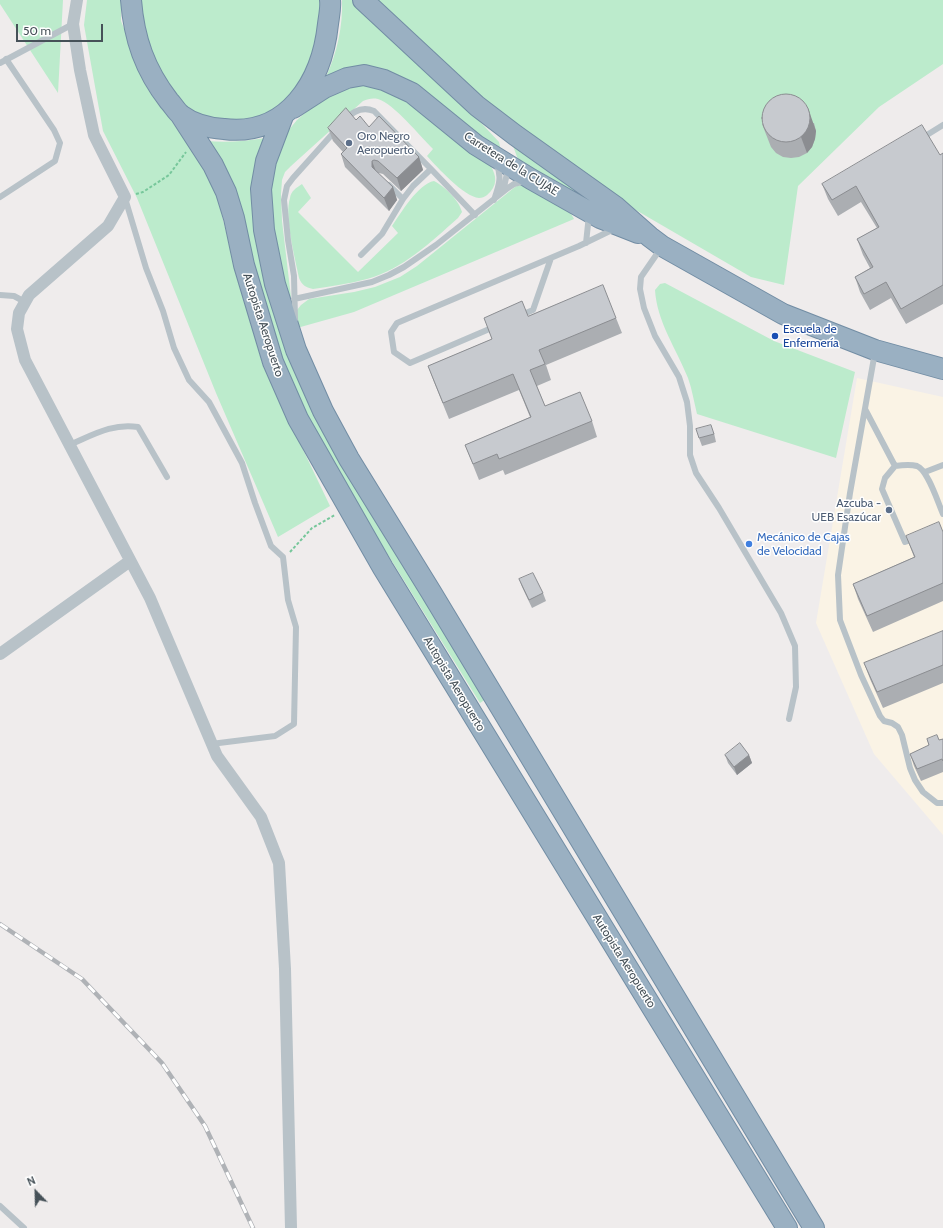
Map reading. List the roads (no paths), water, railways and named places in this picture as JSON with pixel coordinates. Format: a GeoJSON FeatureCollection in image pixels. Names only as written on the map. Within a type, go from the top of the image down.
{"type":"FeatureCollection","features":[{"type":"Feature","properties":{"kind":"highway","name":"Autopista Aeropuerto"},"geometry":{"type":"LineString","coordinates":[[131,0],[132,17],[137,40],[148,66],[162,91],[180,114],[213,165],[226,192],[234,218],[244,265],[273,362],[298,419],[391,581],[787,1228]]}},
{"type":"Feature","properties":{"kind":"highway"},"geometry":{"type":"LineString","coordinates":[[288,112],[307,89],[319,67],[327,39],[330,0]]}},
{"type":"Feature","properties":{"kind":"highway","name":"Carretera de la CUJAE"},"geometry":{"type":"LineString","coordinates":[[363,0],[477,106],[514,135],[616,208],[656,242]]}},
{"type":"Feature","properties":{"kind":"highway","name":"Carretera de la CUJAE"},"geometry":{"type":"LineString","coordinates":[[180,114],[194,122],[210,128],[250,130],[268,123],[288,112],[324,88],[347,78],[364,75],[384,80],[412,93],[476,145],[531,179],[600,218],[656,242],[783,314],[875,350],[943,369]]}},
{"type":"Feature","properties":{"kind":"highway"},"geometry":{"type":"LineString","coordinates":[[477,106],[495,131],[506,150],[508,164]]}},
{"type":"Feature","properties":{"kind":"highway","name":"Autopista Aeropuerto"},"geometry":{"type":"LineString","coordinates":[[288,112],[266,161],[263,175],[261,189],[264,230],[275,284],[296,350],[323,411],[349,459],[431,592],[814,1228]]}},
{"type":"Feature","properties":{"kind":"street"},"geometry":{"type":"LineString","coordinates":[[77,0],[74,24],[80,70],[94,135],[125,197],[108,226],[29,295],[19,313],[17,329],[25,360],[150,598],[211,744],[217,756],[261,817],[279,863],[285,969],[291,1228]]}},
{"type":"Feature","properties":{"kind":"street"},"geometry":{"type":"LineString","coordinates":[[0,654],[130,560]]}},
{"type":"Feature","properties":{"kind":"lane"},"geometry":{"type":"LineString","coordinates":[[0,63],[6,58],[74,24]]}},
{"type":"Feature","properties":{"kind":"lane"},"geometry":{"type":"LineString","coordinates":[[0,197],[55,161],[60,143],[54,130],[6,58]]}},
{"type":"Feature","properties":{"kind":"lane"},"geometry":{"type":"LineString","coordinates":[[311,384],[295,332],[294,276],[288,240],[284,200],[287,186],[349,116],[357,110],[363,108],[368,108],[374,111],[432,168],[475,215]]}},
{"type":"Feature","properties":{"kind":"lane"},"geometry":{"type":"LineString","coordinates":[[916,141],[943,125]]}},
{"type":"Feature","properties":{"kind":"lane"},"geometry":{"type":"LineString","coordinates":[[490,154],[498,169],[500,177],[493,201]]}},
{"type":"Feature","properties":{"kind":"lane"},"geometry":{"type":"LineString","coordinates":[[493,201],[504,187],[508,164]]}},
{"type":"Feature","properties":{"kind":"lane"},"geometry":{"type":"LineString","coordinates":[[361,255],[382,234],[403,199],[413,186],[432,168]]}},
{"type":"Feature","properties":{"kind":"lane"},"geometry":{"type":"LineString","coordinates":[[294,299],[372,282],[389,275],[411,263],[514,184],[531,179]]}},
{"type":"Feature","properties":{"kind":"lane"},"geometry":{"type":"LineString","coordinates":[[386,183],[403,199]]}},
{"type":"Feature","properties":{"kind":"lane"},"geometry":{"type":"LineString","coordinates":[[125,197],[146,268],[163,311],[174,348],[189,380],[209,402],[242,464],[271,546],[283,557],[288,600],[296,627],[294,724],[275,736],[211,744]]}},
{"type":"Feature","properties":{"kind":"lane"},"geometry":{"type":"LineString","coordinates":[[586,243],[589,211]]}},
{"type":"Feature","properties":{"kind":"lane"},"geometry":{"type":"LineString","coordinates":[[497,325],[410,363],[394,352],[391,332],[397,322],[586,243],[621,226]]}},
{"type":"Feature","properties":{"kind":"lane"},"geometry":{"type":"LineString","coordinates":[[656,242],[640,277],[640,289],[644,308],[655,336],[679,377],[687,402],[690,426],[690,455],[696,473],[720,508],[781,613],[795,646],[796,687],[789,719]]}},
{"type":"Feature","properties":{"kind":"lane"},"geometry":{"type":"LineString","coordinates":[[512,319],[533,310],[551,258]]}},
{"type":"Feature","properties":{"kind":"lane"},"geometry":{"type":"LineString","coordinates":[[0,295],[14,296],[26,302]]}},
{"type":"Feature","properties":{"kind":"lane"},"geometry":{"type":"LineString","coordinates":[[875,350],[850,493],[838,575],[840,620],[861,674],[880,716],[884,721],[892,723],[898,727],[902,735],[910,768],[915,780],[923,792],[937,803],[943,803]]}},
{"type":"Feature","properties":{"kind":"lane"},"geometry":{"type":"LineString","coordinates":[[865,409],[895,466]]}},
{"type":"Feature","properties":{"kind":"lane"},"geometry":{"type":"LineString","coordinates":[[69,445],[113,427],[129,425],[138,427],[167,477]]}},
{"type":"Feature","properties":{"kind":"lane"},"geometry":{"type":"LineString","coordinates":[[924,536],[905,542],[882,489],[885,478],[895,466],[908,465],[918,467],[925,472],[940,500],[943,514]]}},
{"type":"Feature","properties":{"kind":"lane"},"geometry":{"type":"LineString","coordinates":[[925,472],[943,465]]}},
{"type":"Feature","properties":{"kind":"lane"},"geometry":{"type":"LineString","coordinates":[[0,1206],[24,1228]]}},
{"type":"Feature","properties":{"kind":"railway"},"geometry":{"type":"LineString","coordinates":[[0,924],[82,979],[162,1063],[205,1126],[253,1228]]}},
{"type":"Feature","properties":{"kind":"place","name":"Oro Negro Aeropuerto"},"geometry":{"type":"Point","coordinates":[349,143]}},
{"type":"Feature","properties":{"kind":"place","name":"Escuela de Enfermería"},"geometry":{"type":"Point","coordinates":[775,336]}},
{"type":"Feature","properties":{"kind":"place","name":"Azcuba - UEB Esazúcar"},"geometry":{"type":"Point","coordinates":[889,510]}},
{"type":"Feature","properties":{"kind":"place","name":"Mecánico de Cajas de Velocidad"},"geometry":{"type":"Point","coordinates":[749,544]}}]}
